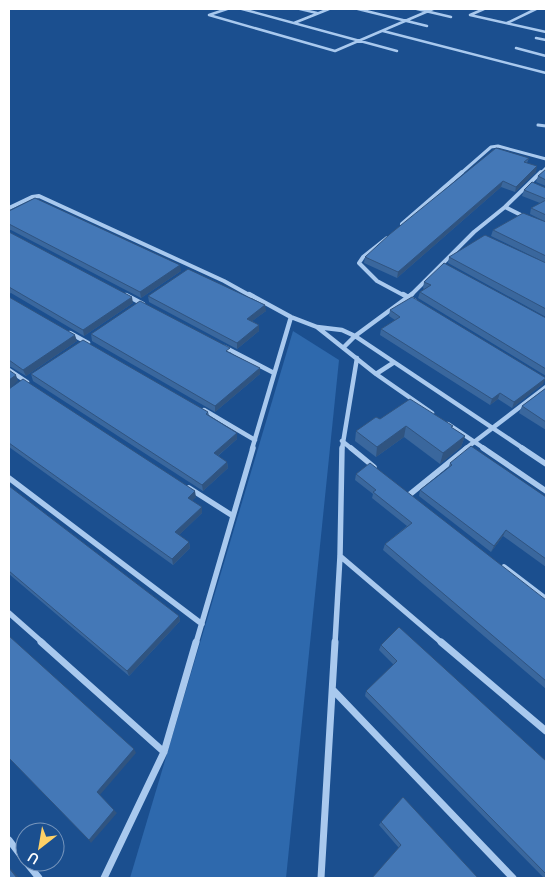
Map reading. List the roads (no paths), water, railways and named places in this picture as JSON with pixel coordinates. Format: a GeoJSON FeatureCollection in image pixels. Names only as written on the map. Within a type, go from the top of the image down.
{"type":"FeatureCollection","features":[{"type":"Feature","properties":{"kind":"street"},"geometry":{"type":"LineString","coordinates":[[228,9],[209,15],[335,51],[433,9]]}},
{"type":"Feature","properties":{"kind":"street"},"geometry":{"type":"LineString","coordinates":[[242,9],[397,51]]}},
{"type":"Feature","properties":{"kind":"street"},"geometry":{"type":"LineString","coordinates":[[300,9],[318,13]]}},
{"type":"Feature","properties":{"kind":"street"},"geometry":{"type":"LineString","coordinates":[[293,23],[329,9]]}},
{"type":"Feature","properties":{"kind":"street"},"geometry":{"type":"LineString","coordinates":[[358,9],[427,26]]}},
{"type":"Feature","properties":{"kind":"street"},"geometry":{"type":"LineString","coordinates":[[417,9],[452,17]]}},
{"type":"Feature","properties":{"kind":"street"},"geometry":{"type":"LineString","coordinates":[[484,9],[470,15],[546,32]]}},
{"type":"Feature","properties":{"kind":"street"},"geometry":{"type":"LineString","coordinates":[[507,23],[536,9]]}},
{"type":"Feature","properties":{"kind":"street"},"geometry":{"type":"LineString","coordinates":[[382,30],[546,73]]}},
{"type":"Feature","properties":{"kind":"street"},"geometry":{"type":"LineString","coordinates":[[536,38],[546,40]]}},
{"type":"Feature","properties":{"kind":"street"},"geometry":{"type":"LineString","coordinates":[[516,48],[546,56]]}},
{"type":"Feature","properties":{"kind":"street"},"geometry":{"type":"LineString","coordinates":[[538,125],[546,126]]}},
{"type":"Feature","properties":{"kind":"street"},"geometry":{"type":"LineString","coordinates":[[400,226],[491,147],[498,146],[546,159]]}},
{"type":"Feature","properties":{"kind":"street"},"geometry":{"type":"LineString","coordinates":[[344,347],[355,336],[409,297],[474,232],[505,207],[546,168]]}},
{"type":"Feature","properties":{"kind":"street"},"geometry":{"type":"LineString","coordinates":[[530,183],[538,187]]}},
{"type":"Feature","properties":{"kind":"street"},"geometry":{"type":"LineString","coordinates":[[9,208],[39,196],[194,267],[290,316],[318,327],[342,330],[355,336],[546,464]]}},
{"type":"Feature","properties":{"kind":"street"},"geometry":{"type":"LineString","coordinates":[[505,207],[530,218]]}},
{"type":"Feature","properties":{"kind":"street"},"geometry":{"type":"LineString","coordinates":[[393,232],[359,263],[380,284],[417,302]]}},
{"type":"Feature","properties":{"kind":"street"},"geometry":{"type":"LineString","coordinates":[[474,232],[482,236]]}},
{"type":"Feature","properties":{"kind":"street"},"geometry":{"type":"LineString","coordinates":[[441,264],[450,269]]}},
{"type":"Feature","properties":{"kind":"street"},"geometry":{"type":"LineString","coordinates":[[187,272],[194,267]]}},
{"type":"Feature","properties":{"kind":"street"},"geometry":{"type":"LineString","coordinates":[[124,294],[149,307]]}},
{"type":"Feature","properties":{"kind":"street"},"geometry":{"type":"LineString","coordinates":[[133,308],[149,298]]}},
{"type":"Feature","properties":{"kind":"street"},"geometry":{"type":"LineString","coordinates":[[104,878],[164,752],[290,316]]}},
{"type":"Feature","properties":{"kind":"street"},"geometry":{"type":"LineString","coordinates":[[318,327],[376,374],[546,491]]}},
{"type":"Feature","properties":{"kind":"street"},"geometry":{"type":"LineString","coordinates":[[68,331],[93,346]]}},
{"type":"Feature","properties":{"kind":"street"},"geometry":{"type":"LineString","coordinates":[[77,346],[92,336]]}},
{"type":"Feature","properties":{"kind":"street"},"geometry":{"type":"LineString","coordinates":[[216,342],[274,373]]}},
{"type":"Feature","properties":{"kind":"street"},"geometry":{"type":"LineString","coordinates":[[321,878],[340,556],[342,441],[356,358]]}},
{"type":"Feature","properties":{"kind":"street"},"geometry":{"type":"LineString","coordinates":[[376,374],[393,363]]}},
{"type":"Feature","properties":{"kind":"street"},"geometry":{"type":"LineString","coordinates":[[9,370],[34,386]]}},
{"type":"Feature","properties":{"kind":"street"},"geometry":{"type":"LineString","coordinates":[[17,386],[33,376]]}},
{"type":"Feature","properties":{"kind":"street"},"geometry":{"type":"LineString","coordinates":[[408,495],[546,387]]}},
{"type":"Feature","properties":{"kind":"street"},"geometry":{"type":"LineString","coordinates":[[195,405],[255,440]]}},
{"type":"Feature","properties":{"kind":"street"},"geometry":{"type":"LineString","coordinates":[[342,441],[379,471]]}},
{"type":"Feature","properties":{"kind":"street"},"geometry":{"type":"LineString","coordinates":[[9,478],[202,624]]}},
{"type":"Feature","properties":{"kind":"street"},"geometry":{"type":"LineString","coordinates":[[183,484],[233,516]]}},
{"type":"Feature","properties":{"kind":"street"},"geometry":{"type":"LineString","coordinates":[[401,489],[416,501]]}},
{"type":"Feature","properties":{"kind":"street"},"geometry":{"type":"LineString","coordinates":[[340,556],[546,731]]}},
{"type":"Feature","properties":{"kind":"street"},"geometry":{"type":"LineString","coordinates":[[500,565],[546,600]]}},
{"type":"Feature","properties":{"kind":"street"},"geometry":{"type":"LineString","coordinates":[[9,613],[164,752]]}},
{"type":"Feature","properties":{"kind":"street"},"geometry":{"type":"LineString","coordinates":[[333,690],[512,878]]}}]}
